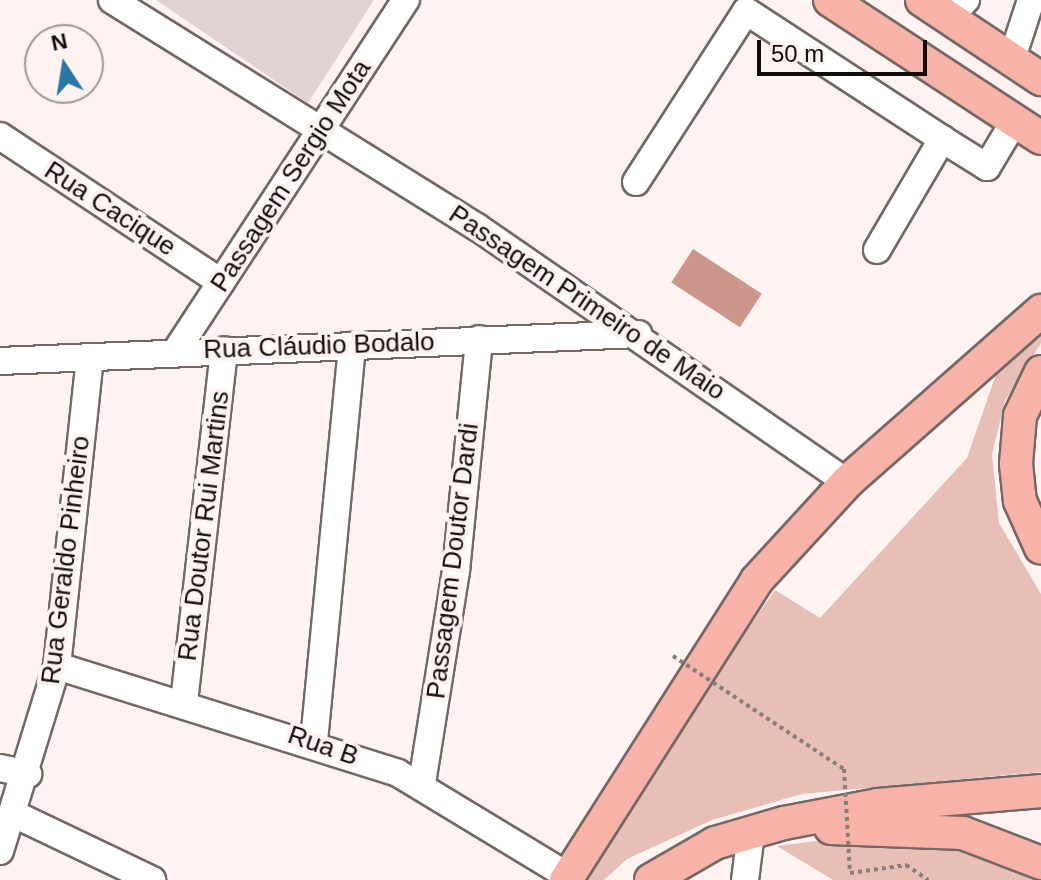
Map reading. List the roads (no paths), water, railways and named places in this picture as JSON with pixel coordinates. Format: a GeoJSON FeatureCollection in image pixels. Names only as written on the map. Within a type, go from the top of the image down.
{"type":"FeatureCollection","features":[{"type":"Feature","properties":{"kind":"main road"},"geometry":{"type":"LineString","coordinates":[[830,0],[1041,138]]}},
{"type":"Feature","properties":{"kind":"main road"},"geometry":{"type":"LineString","coordinates":[[922,0],[958,9],[982,40],[1041,79]]}},
{"type":"Feature","properties":{"kind":"main road"},"geometry":{"type":"LineString","coordinates":[[982,40],[1028,54]]}},
{"type":"Feature","properties":{"kind":"main road"},"geometry":{"type":"LineString","coordinates":[[910,53],[948,98],[1041,159]]}},
{"type":"Feature","properties":{"kind":"main road"},"geometry":{"type":"LineString","coordinates":[[567,878],[757,580],[847,482],[1041,311]]}},
{"type":"Feature","properties":{"kind":"main road"},"geometry":{"type":"LineString","coordinates":[[1041,372],[1020,416],[1016,464],[1020,501],[1041,548]]}},
{"type":"Feature","properties":{"kind":"main road"},"geometry":{"type":"LineString","coordinates":[[651,880],[715,843],[784,823],[878,805],[1041,791]]}},
{"type":"Feature","properties":{"kind":"main road"},"geometry":{"type":"LineString","coordinates":[[784,823],[963,833],[1041,863]]}},
{"type":"Feature","properties":{"kind":"street","name":"Passagem Primeiro de Maio"},"geometry":{"type":"LineString","coordinates":[[112,0],[320,136],[638,334],[847,482]]}},
{"type":"Feature","properties":{"kind":"street","name":"Passagem Sergio Mota"},"geometry":{"type":"LineString","coordinates":[[176,351],[320,136],[406,0]]}},
{"type":"Feature","properties":{"kind":"street"},"geometry":{"type":"LineString","coordinates":[[1028,54],[1030,2]]}},
{"type":"Feature","properties":{"kind":"street"},"geometry":{"type":"LineString","coordinates":[[636,182],[746,11],[987,167],[1007,134]]}},
{"type":"Feature","properties":{"kind":"street","name":"Rua Cacique"},"geometry":{"type":"LineString","coordinates":[[0,136],[221,282]]}},
{"type":"Feature","properties":{"kind":"street"},"geometry":{"type":"LineString","coordinates":[[877,250],[942,139]]}},
{"type":"Feature","properties":{"kind":"street","name":"Rua Cláudio Bodalo"},"geometry":{"type":"LineString","coordinates":[[0,361],[176,351],[638,334]]}},
{"type":"Feature","properties":{"kind":"street","name":"Passagem Doutor Dardi"},"geometry":{"type":"LineString","coordinates":[[422,783],[456,571],[479,339]]}},
{"type":"Feature","properties":{"kind":"street"},"geometry":{"type":"LineString","coordinates":[[314,741],[352,346]]}},
{"type":"Feature","properties":{"kind":"street","name":"Rua Doutor Rui Martins"},"geometry":{"type":"LineString","coordinates":[[184,702],[224,350]]}},
{"type":"Feature","properties":{"kind":"street","name":"Rua Geraldo Pinheiro"},"geometry":{"type":"LineString","coordinates":[[0,851],[16,815],[57,666],[90,358]]}},
{"type":"Feature","properties":{"kind":"street","name":"Rua B"},"geometry":{"type":"LineString","coordinates":[[57,666],[314,741],[422,783],[567,878]]}},
{"type":"Feature","properties":{"kind":"street"},"geometry":{"type":"LineString","coordinates":[[0,768],[28,774]]}},
{"type":"Feature","properties":{"kind":"street"},"geometry":{"type":"LineString","coordinates":[[16,815],[152,880]]}},
{"type":"Feature","properties":{"kind":"street"},"geometry":{"type":"LineString","coordinates":[[745,880],[751,833]]}}]}
